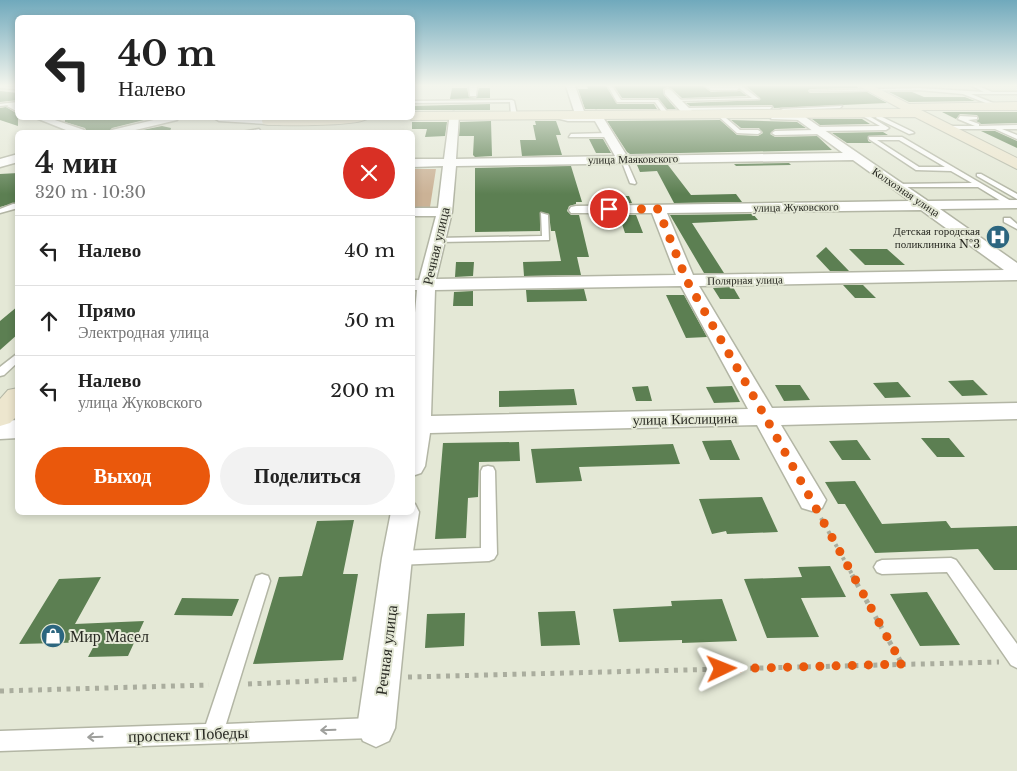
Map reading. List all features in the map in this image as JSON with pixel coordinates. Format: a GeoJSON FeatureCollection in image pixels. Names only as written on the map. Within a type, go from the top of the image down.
{"type":"FeatureCollection","features":[{"type":"Feature","properties":{"kind":"street"},"geometry":{"type":"LineString","coordinates":[[52,122],[74,130]]}},
{"type":"Feature","properties":{"kind":"street"},"geometry":{"type":"LineString","coordinates":[[124,130],[157,122]]}},
{"type":"Feature","properties":{"kind":"street","name":"Речная улица"},"geometry":{"type":"LineString","coordinates":[[416,425],[419,285],[438,240],[445,212],[454,122]]}},
{"type":"Feature","properties":{"kind":"street"},"geometry":{"type":"LineString","coordinates":[[600,122],[622,158]]}},
{"type":"Feature","properties":{"kind":"street","name":"Колхозная улица"},"geometry":{"type":"LineString","coordinates":[[802,122],[819,130],[1017,271]]}},
{"type":"Feature","properties":{"kind":"street"},"geometry":{"type":"LineString","coordinates":[[935,122],[1017,164]]}},
{"type":"Feature","properties":{"kind":"street","name":"улица Маяковского"},"geometry":{"type":"LineString","coordinates":[[415,163],[622,158],[853,156]]}},
{"type":"Feature","properties":{"kind":"street"},"geometry":{"type":"LineString","coordinates":[[0,163],[15,159]]}},
{"type":"Feature","properties":{"kind":"street","name":"улица Жуковского"},"geometry":{"type":"LineString","coordinates":[[576,210],[1015,202]]}},
{"type":"Feature","properties":{"kind":"street"},"geometry":{"type":"LineString","coordinates":[[658,209],[687,281],[812,500]]}},
{"type":"Feature","properties":{"kind":"street"},"geometry":{"type":"LineString","coordinates":[[415,212],[445,212]]}},
{"type":"Feature","properties":{"kind":"street","name":"Полярная улица"},"geometry":{"type":"LineString","coordinates":[[419,285],[1017,275]]}},
{"type":"Feature","properties":{"kind":"street","name":"улица Кислицина"},"geometry":{"type":"LineString","coordinates":[[416,425],[1017,411]]}},
{"type":"Feature","properties":{"kind":"street"},"geometry":{"type":"LineString","coordinates":[[0,430],[15,429]]}},
{"type":"Feature","properties":{"kind":"street","name":"Речная улица"},"geometry":{"type":"LineString","coordinates":[[376,728],[397,558],[404,515]]}},
{"type":"Feature","properties":{"kind":"lane"},"geometry":{"type":"LineString","coordinates":[[728,122],[739,132],[758,132]]}},
{"type":"Feature","properties":{"kind":"lane"},"geometry":{"type":"LineString","coordinates":[[874,122],[979,185],[1015,202]]}},
{"type":"Feature","properties":{"kind":"lane"},"geometry":{"type":"LineString","coordinates":[[890,122],[910,133]]}},
{"type":"Feature","properties":{"kind":"lane"},"geometry":{"type":"LineString","coordinates":[[969,122],[980,127]]}},
{"type":"Feature","properties":{"kind":"lane"},"geometry":{"type":"LineString","coordinates":[[994,127],[1017,137]]}},
{"type":"Feature","properties":{"kind":"lane"},"geometry":{"type":"LineString","coordinates":[[946,128],[1017,127]]}},
{"type":"Feature","properties":{"kind":"lane"},"geometry":{"type":"LineString","coordinates":[[775,133],[886,128]]}},
{"type":"Feature","properties":{"kind":"lane"},"geometry":{"type":"LineString","coordinates":[[571,136],[608,135]]}},
{"type":"Feature","properties":{"kind":"lane"},"geometry":{"type":"LineString","coordinates":[[900,138],[871,138],[918,169],[953,169]]}},
{"type":"Feature","properties":{"kind":"lane"},"geometry":{"type":"LineString","coordinates":[[622,158],[633,183]]}},
{"type":"Feature","properties":{"kind":"lane"},"geometry":{"type":"LineString","coordinates":[[979,175],[1015,202]]}},
{"type":"Feature","properties":{"kind":"lane"},"geometry":{"type":"LineString","coordinates":[[898,186],[979,185]]}},
{"type":"Feature","properties":{"kind":"lane"},"geometry":{"type":"LineString","coordinates":[[0,211],[15,206]]}},
{"type":"Feature","properties":{"kind":"lane"},"geometry":{"type":"LineString","coordinates":[[438,240],[546,238],[544,215]]}},
{"type":"Feature","properties":{"kind":"lane"},"geometry":{"type":"LineString","coordinates":[[1007,220],[1017,227]]}},
{"type":"Feature","properties":{"kind":"lane"},"geometry":{"type":"LineString","coordinates":[[0,373],[15,359]]}},
{"type":"Feature","properties":{"kind":"lane"},"geometry":{"type":"LineString","coordinates":[[397,558],[489,554],[488,471]]}},
{"type":"Feature","properties":{"kind":"lane"},"geometry":{"type":"LineString","coordinates":[[882,567],[951,565],[1012,661]]}},
{"type":"Feature","properties":{"kind":"lane"},"geometry":{"type":"LineString","coordinates":[[213,733],[262,582]]}},
{"type":"Feature","properties":{"kind":"lane","name":"проспект Победы"},"geometry":{"type":"LineString","coordinates":[[0,741],[376,728]]}},
{"type":"Feature","properties":{"kind":"path"},"geometry":{"type":"LineString","coordinates":[[812,500],[902,664]]}},
{"type":"Feature","properties":{"kind":"path"},"geometry":{"type":"LineString","coordinates":[[0,691],[383,678],[1012,661]]}},
{"type":"Feature","properties":{"kind":"shaded area"},"geometry":{"type":"Polygon","coordinates":[[[415,169],[436,169],[430,207],[415,207],[415,169]]]}},
{"type":"Feature","properties":{"kind":"building"},"geometry":{"type":"Polygon","coordinates":[[[6,122],[18,122],[18,126],[6,122]]]}},
{"type":"Feature","properties":{"kind":"building"},"geometry":{"type":"Polygon","coordinates":[[[65,122],[136,122],[110,130],[86,130],[85,128],[65,122]]]}},
{"type":"Feature","properties":{"kind":"building"},"geometry":{"type":"Polygon","coordinates":[[[412,122],[447,122],[445,136],[425,137],[427,129],[412,129],[412,122]]]}},
{"type":"Feature","properties":{"kind":"building"},"geometry":{"type":"Polygon","coordinates":[[[460,122],[491,122],[492,156],[475,157],[473,155],[474,136],[459,136],[460,122]]]}},
{"type":"Feature","properties":{"kind":"building"},"geometry":{"type":"Polygon","coordinates":[[[535,122],[556,122],[561,135],[556,135],[562,155],[522,156],[520,140],[536,140],[533,125],[536,125],[535,122]]]}},
{"type":"Feature","properties":{"kind":"building"},"geometry":{"type":"Polygon","coordinates":[[[608,122],[722,122],[737,135],[758,136],[763,133],[759,128],[741,128],[733,122],[797,122],[806,128],[775,129],[770,134],[775,137],[817,136],[832,150],[630,154],[608,122]]]}},
{"type":"Feature","properties":{"kind":"building"},"geometry":{"type":"Polygon","coordinates":[[[816,122],[867,122],[870,124],[820,125],[816,122]]]}},
{"type":"Feature","properties":{"kind":"building"},"geometry":{"type":"Polygon","coordinates":[[[978,122],[1017,122],[1017,123],[981,124],[978,122]]]}},
{"type":"Feature","properties":{"kind":"building"},"geometry":{"type":"Polygon","coordinates":[[[162,126],[171,128],[170,130],[143,130],[162,126]]]}},
{"type":"Feature","properties":{"kind":"building"},"geometry":{"type":"Polygon","coordinates":[[[981,131],[995,131],[1017,141],[1017,148],[981,131]]]}},
{"type":"Feature","properties":{"kind":"building"},"geometry":{"type":"Polygon","coordinates":[[[883,132],[888,135],[868,136],[868,141],[872,143],[847,143],[832,133],[883,132]]]}},
{"type":"Feature","properties":{"kind":"building"},"geometry":{"type":"Polygon","coordinates":[[[589,139],[603,139],[611,153],[596,153],[589,139]]]}},
{"type":"Feature","properties":{"kind":"building"},"geometry":{"type":"Polygon","coordinates":[[[789,163],[791,165],[736,166],[734,164],[789,163]]]}},
{"type":"Feature","properties":{"kind":"building"},"geometry":{"type":"Polygon","coordinates":[[[637,165],[668,165],[691,195],[736,194],[742,202],[674,203],[657,171],[640,172],[637,165]]]}},
{"type":"Feature","properties":{"kind":"building"},"geometry":{"type":"Polygon","coordinates":[[[571,166],[582,202],[576,202],[576,204],[569,206],[567,211],[571,215],[579,215],[589,257],[577,257],[581,275],[524,276],[523,262],[561,261],[555,231],[551,231],[549,214],[540,212],[540,231],[475,232],[475,168],[571,166]]]}},
{"type":"Feature","properties":{"kind":"building"},"geometry":{"type":"Polygon","coordinates":[[[15,173],[15,203],[0,207],[0,174],[15,173]]]}},
{"type":"Feature","properties":{"kind":"building"},"geometry":{"type":"Polygon","coordinates":[[[612,196],[629,196],[632,203],[615,204],[612,196]]]}},
{"type":"Feature","properties":{"kind":"building"},"geometry":{"type":"Polygon","coordinates":[[[753,214],[758,220],[692,223],[724,273],[704,273],[670,215],[753,214]]]}},
{"type":"Feature","properties":{"kind":"building"},"geometry":{"type":"Polygon","coordinates":[[[619,215],[636,215],[643,233],[625,233],[619,215]]]}},
{"type":"Feature","properties":{"kind":"building"},"geometry":{"type":"Polygon","coordinates":[[[826,247],[849,271],[830,271],[816,256],[826,247]]]}},
{"type":"Feature","properties":{"kind":"building"},"geometry":{"type":"Polygon","coordinates":[[[849,249],[887,249],[905,265],[865,265],[849,249]]]}},
{"type":"Feature","properties":{"kind":"building"},"geometry":{"type":"Polygon","coordinates":[[[456,262],[474,262],[473,276],[455,277],[456,262]]]}},
{"type":"Feature","properties":{"kind":"building"},"geometry":{"type":"Polygon","coordinates":[[[843,285],[863,285],[876,298],[855,298],[843,285]]]}},
{"type":"Feature","properties":{"kind":"building"},"geometry":{"type":"Polygon","coordinates":[[[733,287],[740,299],[720,299],[713,288],[733,287]]]}},
{"type":"Feature","properties":{"kind":"building"},"geometry":{"type":"Polygon","coordinates":[[[584,289],[587,301],[527,302],[526,290],[584,289]]]}},
{"type":"Feature","properties":{"kind":"building"},"geometry":{"type":"Polygon","coordinates":[[[473,291],[473,306],[453,306],[454,292],[473,291]]]}},
{"type":"Feature","properties":{"kind":"building"},"geometry":{"type":"Polygon","coordinates":[[[666,295],[684,295],[707,337],[686,338],[666,295]]]}},
{"type":"Feature","properties":{"kind":"building"},"geometry":{"type":"Polygon","coordinates":[[[15,308],[15,337],[0,350],[0,321],[15,308]]]}},
{"type":"Feature","properties":{"kind":"building"},"geometry":{"type":"Polygon","coordinates":[[[973,380],[988,395],[962,396],[948,381],[973,380]]]}},
{"type":"Feature","properties":{"kind":"building"},"geometry":{"type":"Polygon","coordinates":[[[898,382],[911,397],[885,398],[873,383],[898,382]]]}},
{"type":"Feature","properties":{"kind":"building"},"geometry":{"type":"Polygon","coordinates":[[[775,385],[800,385],[810,400],[784,401],[775,385]]]}},
{"type":"Feature","properties":{"kind":"building"},"geometry":{"type":"Polygon","coordinates":[[[648,386],[652,401],[636,401],[632,387],[648,386]]]}},
{"type":"Feature","properties":{"kind":"building"},"geometry":{"type":"Polygon","coordinates":[[[732,386],[740,402],[714,403],[706,387],[732,386]]]}},
{"type":"Feature","properties":{"kind":"building"},"geometry":{"type":"Polygon","coordinates":[[[574,389],[577,405],[499,407],[499,391],[574,389]]]}},
{"type":"Feature","properties":{"kind":"building"},"geometry":{"type":"Polygon","coordinates":[[[921,438],[949,438],[965,457],[937,457],[921,438]]]}},
{"type":"Feature","properties":{"kind":"building"},"geometry":{"type":"Polygon","coordinates":[[[731,440],[740,460],[710,460],[702,441],[731,440]]]}},
{"type":"Feature","properties":{"kind":"building"},"geometry":{"type":"Polygon","coordinates":[[[857,440],[871,460],[842,460],[829,441],[857,440]]]}},
{"type":"Feature","properties":{"kind":"building"},"geometry":{"type":"Polygon","coordinates":[[[519,442],[520,461],[479,462],[478,497],[468,498],[466,538],[435,539],[443,443],[519,442]]]}},
{"type":"Feature","properties":{"kind":"building"},"geometry":{"type":"Polygon","coordinates":[[[673,444],[680,464],[579,467],[582,481],[536,483],[531,449],[673,444]]]}},
{"type":"Feature","properties":{"kind":"building"},"geometry":{"type":"Polygon","coordinates":[[[855,481],[882,524],[946,521],[951,528],[1017,526],[1017,570],[994,570],[978,549],[875,553],[845,504],[838,504],[825,482],[855,481]]]}},
{"type":"Feature","properties":{"kind":"building"},"geometry":{"type":"Polygon","coordinates":[[[762,497],[778,532],[727,534],[726,531],[712,534],[699,499],[762,497]]]}},
{"type":"Feature","properties":{"kind":"building"},"geometry":{"type":"Polygon","coordinates":[[[354,520],[343,574],[358,574],[343,660],[253,664],[279,577],[302,576],[317,521],[354,520]]]}},
{"type":"Feature","properties":{"kind":"building"},"geometry":{"type":"Polygon","coordinates":[[[830,566],[846,597],[801,598],[819,637],[767,638],[744,579],[802,577],[798,567],[830,566]]]}},
{"type":"Feature","properties":{"kind":"building"},"geometry":{"type":"Polygon","coordinates":[[[101,577],[75,624],[144,621],[128,656],[88,657],[96,642],[19,644],[59,579],[101,577]]]}},
{"type":"Feature","properties":{"kind":"building"},"geometry":{"type":"Polygon","coordinates":[[[927,592],[960,645],[920,646],[890,594],[927,592]]]}},
{"type":"Feature","properties":{"kind":"building"},"geometry":{"type":"Polygon","coordinates":[[[182,598],[239,599],[232,616],[174,615],[182,598]]]}},
{"type":"Feature","properties":{"kind":"building"},"geometry":{"type":"Polygon","coordinates":[[[722,599],[737,641],[682,643],[682,640],[619,642],[613,609],[672,606],[671,601],[722,599]]]}},
{"type":"Feature","properties":{"kind":"building"},"geometry":{"type":"Polygon","coordinates":[[[575,611],[580,645],[541,646],[538,612],[575,611]]]}},
{"type":"Feature","properties":{"kind":"building"},"geometry":{"type":"Polygon","coordinates":[[[465,613],[464,646],[425,648],[427,614],[465,613]]]}},
{"type":"Feature","properties":{"kind":"place","name":"Детская городская поликлиника №3"},"geometry":{"type":"Point","coordinates":[998,237]}},
{"type":"Feature","properties":{"kind":"place","name":"Мир Масел"},"geometry":{"type":"Point","coordinates":[53,636]}},
{"type":"Feature","properties":{"kind":"route"},"geometry":{"type":"LineString","coordinates":[[609,209],[658,209],[687,281],[766,418],[902,664],[722,669]]}}]}
